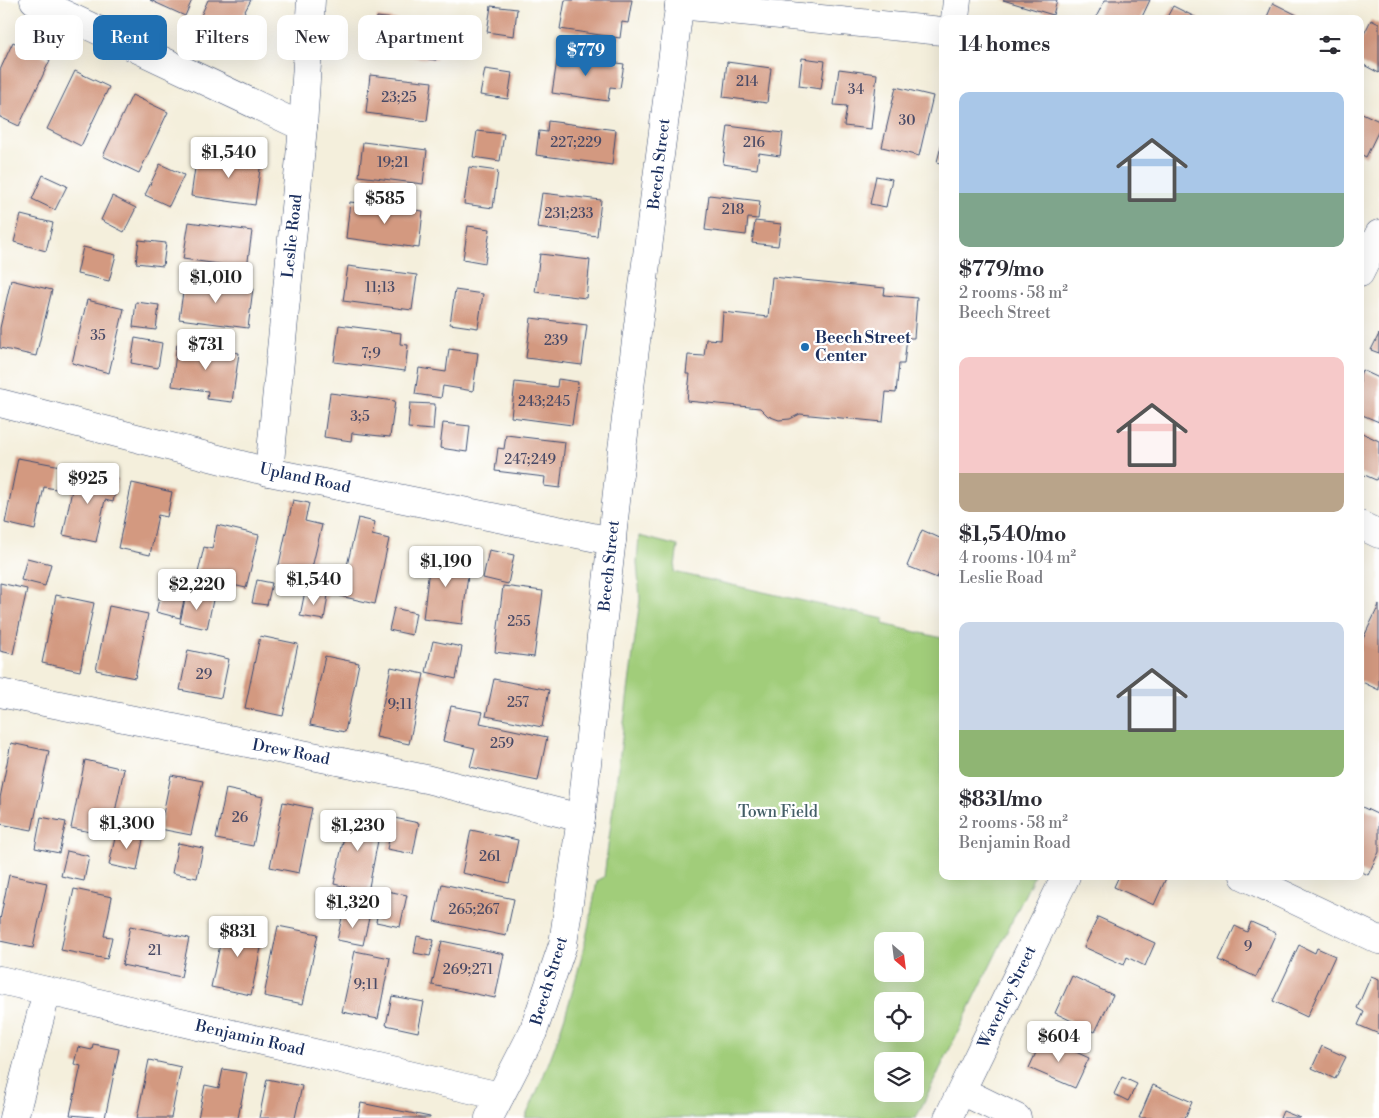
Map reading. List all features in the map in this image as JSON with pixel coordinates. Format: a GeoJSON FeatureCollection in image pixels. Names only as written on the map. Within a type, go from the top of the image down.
{"type":"FeatureCollection","features":[{"type":"Feature","properties":{"kind":"street"},"geometry":{"type":"LineString","coordinates":[[34,0],[303,127]]}},
{"type":"Feature","properties":{"kind":"street","name":"Leslie Road"},"geometry":{"type":"LineString","coordinates":[[269,472],[303,127],[311,0]]}},
{"type":"Feature","properties":{"kind":"street"},"geometry":{"type":"LineString","coordinates":[[955,15],[957,0]]}},
{"type":"Feature","properties":{"kind":"street"},"geometry":{"type":"LineString","coordinates":[[680,2],[939,32]]}},
{"type":"Feature","properties":{"kind":"street","name":"Beech Street"},"geometry":{"type":"LineString","coordinates":[[494,1107],[534,1032],[562,944],[580,818],[620,465],[680,2]]}},
{"type":"Feature","properties":{"kind":"street"},"geometry":{"type":"LineString","coordinates":[[1364,260],[1371,238]]}},
{"type":"Feature","properties":{"kind":"street","name":"Upland Road"},"geometry":{"type":"LineString","coordinates":[[0,403],[269,472],[612,541]]}},
{"type":"Feature","properties":{"kind":"street"},"geometry":{"type":"LineString","coordinates":[[1364,527],[1379,534]]}},
{"type":"Feature","properties":{"kind":"street","name":"Drew Road"},"geometry":{"type":"LineString","coordinates":[[0,692],[426,779],[580,818]]}},
{"type":"Feature","properties":{"kind":"street","name":"Waverley Street"},"geometry":{"type":"LineString","coordinates":[[948,1118],[1064,880]]}},
{"type":"Feature","properties":{"kind":"street"},"geometry":{"type":"LineString","coordinates":[[1252,880],[1379,940]]}},
{"type":"Feature","properties":{"kind":"street","name":"Benjamin Road"},"geometry":{"type":"LineString","coordinates":[[0,980],[494,1107]]}},
{"type":"Feature","properties":{"kind":"street"},"geometry":{"type":"LineString","coordinates":[[14,1118],[47,991]]}},
{"type":"Feature","properties":{"kind":"street"},"geometry":{"type":"LineString","coordinates":[[962,1091],[1017,1118]]}},
{"type":"Feature","properties":{"kind":"green space","name":"Town Field"},"geometry":{"type":"Polygon","coordinates":[[[639,536],[678,546],[674,572],[884,619],[883,624],[939,637],[939,880],[1032,880],[924,1102],[924,1052],[874,1052],[874,1102],[924,1102],[916,1118],[525,1118],[560,1031],[578,972],[597,881],[604,877],[640,599],[637,562],[639,536]]]}},
{"type":"Feature","properties":{"kind":"building"},"geometry":{"type":"Polygon","coordinates":[[[150,0],[192,0],[185,15],[150,0]]]}},
{"type":"Feature","properties":{"kind":"building"},"geometry":{"type":"Polygon","coordinates":[[[208,0],[251,0],[244,13],[248,15],[201,15],[208,0]]]}},
{"type":"Feature","properties":{"kind":"building"},"geometry":{"type":"Polygon","coordinates":[[[565,0],[632,0],[628,23],[622,22],[620,38],[560,29],[565,0]]]}},
{"type":"Feature","properties":{"kind":"building"},"geometry":{"type":"Polygon","coordinates":[[[1003,0],[1057,0],[1053,15],[1003,0]]]}},
{"type":"Feature","properties":{"kind":"building"},"geometry":{"type":"Polygon","coordinates":[[[1105,0],[1150,0],[1143,15],[1097,15],[1105,0]]]}},
{"type":"Feature","properties":{"kind":"building"},"geometry":{"type":"Polygon","coordinates":[[[1273,3],[1297,15],[1268,15],[1273,3]]]}},
{"type":"Feature","properties":{"kind":"building"},"geometry":{"type":"Polygon","coordinates":[[[491,6],[517,9],[514,36],[487,32],[491,6]]]}},
{"type":"Feature","properties":{"kind":"building"},"geometry":{"type":"Polygon","coordinates":[[[1173,6],[1191,15],[1168,15],[1173,6]]]}},
{"type":"Feature","properties":{"kind":"building"},"geometry":{"type":"Polygon","coordinates":[[[1371,20],[1379,24],[1379,73],[1364,65],[1364,34],[1371,20]]]}},
{"type":"Feature","properties":{"kind":"building"},"geometry":{"type":"Polygon","coordinates":[[[13,42],[15,43],[15,60],[50,60],[19,126],[0,117],[0,70],[13,42]]]}},
{"type":"Feature","properties":{"kind":"building"},"geometry":{"type":"Polygon","coordinates":[[[558,54],[624,64],[620,88],[610,87],[608,101],[552,93],[558,54]]]}},
{"type":"Feature","properties":{"kind":"building"},"geometry":{"type":"Polygon","coordinates":[[[802,58],[825,61],[821,89],[799,86],[802,58]]]}},
{"type":"Feature","properties":{"kind":"building"},"geometry":{"type":"Polygon","coordinates":[[[727,62],[771,68],[767,103],[723,97],[727,62]]]}},
{"type":"Feature","properties":{"kind":"building"},"geometry":{"type":"Polygon","coordinates":[[[485,69],[512,73],[508,99],[480,95],[485,69]]]}},
{"type":"Feature","properties":{"kind":"building"},"geometry":{"type":"Polygon","coordinates":[[[839,69],[877,74],[871,129],[844,126],[847,106],[834,105],[839,69]]]}},
{"type":"Feature","properties":{"kind":"building"},"geometry":{"type":"Polygon","coordinates":[[[75,71],[109,87],[81,146],[47,129],[75,71]]]}},
{"type":"Feature","properties":{"kind":"building"},"geometry":{"type":"Polygon","coordinates":[[[370,75],[432,82],[427,121],[366,113],[370,75]]]}},
{"type":"Feature","properties":{"kind":"building"},"geometry":{"type":"Polygon","coordinates":[[[896,87],[933,96],[919,156],[882,147],[896,87]]]}},
{"type":"Feature","properties":{"kind":"building"},"geometry":{"type":"Polygon","coordinates":[[[132,95],[168,112],[139,173],[103,156],[132,95]]]}},
{"type":"Feature","properties":{"kind":"building"},"geometry":{"type":"Polygon","coordinates":[[[1364,114],[1379,121],[1379,130],[1366,157],[1364,156],[1364,114]]]}},
{"type":"Feature","properties":{"kind":"building"},"geometry":{"type":"Polygon","coordinates":[[[548,121],[616,130],[612,165],[536,155],[539,131],[547,132],[548,121]]]}},
{"type":"Feature","properties":{"kind":"building"},"geometry":{"type":"Polygon","coordinates":[[[728,126],[783,133],[780,156],[759,153],[757,169],[723,164],[728,126]]]}},
{"type":"Feature","properties":{"kind":"building"},"geometry":{"type":"Polygon","coordinates":[[[477,131],[504,134],[500,161],[473,157],[477,131]]]}},
{"type":"Feature","properties":{"kind":"building"},"geometry":{"type":"Polygon","coordinates":[[[363,142],[427,150],[423,184],[359,176],[363,142]]]}},
{"type":"Feature","properties":{"kind":"building"},"geometry":{"type":"Polygon","coordinates":[[[233,151],[262,155],[255,205],[191,196],[196,161],[231,166],[233,151]]]}},
{"type":"Feature","properties":{"kind":"building"},"geometry":{"type":"Polygon","coordinates":[[[160,164],[184,175],[169,206],[145,195],[160,164]]]}},
{"type":"Feature","properties":{"kind":"building"},"geometry":{"type":"Polygon","coordinates":[[[469,167],[498,171],[493,208],[464,204],[469,167]]]}},
{"type":"Feature","properties":{"kind":"building"},"geometry":{"type":"Polygon","coordinates":[[[43,175],[67,186],[55,210],[32,199],[43,175]]]}},
{"type":"Feature","properties":{"kind":"building"},"geometry":{"type":"Polygon","coordinates":[[[876,176],[892,179],[886,207],[870,204],[876,176]]]}},
{"type":"Feature","properties":{"kind":"building"},"geometry":{"type":"Polygon","coordinates":[[[542,193],[601,200],[597,236],[537,228],[542,193]]]}},
{"type":"Feature","properties":{"kind":"building"},"geometry":{"type":"Polygon","coordinates":[[[709,195],[760,201],[758,219],[748,218],[746,235],[705,230],[709,195]]]}},
{"type":"Feature","properties":{"kind":"building"},"geometry":{"type":"Polygon","coordinates":[[[112,196],[136,208],[124,232],[101,220],[112,196]]]}},
{"type":"Feature","properties":{"kind":"building"},"geometry":{"type":"Polygon","coordinates":[[[350,202],[423,211],[419,248],[346,238],[350,202]]]}},
{"type":"Feature","properties":{"kind":"building"},"geometry":{"type":"Polygon","coordinates":[[[21,215],[53,223],[46,251],[14,242],[21,215]]]}},
{"type":"Feature","properties":{"kind":"building"},"geometry":{"type":"Polygon","coordinates":[[[755,221],[781,224],[778,246],[752,243],[755,221]]]}},
{"type":"Feature","properties":{"kind":"building"},"geometry":{"type":"Polygon","coordinates":[[[189,222],[252,231],[247,268],[183,259],[189,222]]]}},
{"type":"Feature","properties":{"kind":"building"},"geometry":{"type":"Polygon","coordinates":[[[468,226],[490,229],[485,263],[463,259],[468,226]]]}},
{"type":"Feature","properties":{"kind":"building"},"geometry":{"type":"Polygon","coordinates":[[[139,240],[166,243],[163,266],[136,263],[139,240]]]}},
{"type":"Feature","properties":{"kind":"building"},"geometry":{"type":"Polygon","coordinates":[[[83,247],[116,255],[109,281],[77,274],[83,247]]]}},
{"type":"Feature","properties":{"kind":"building"},"geometry":{"type":"Polygon","coordinates":[[[540,254],[590,260],[586,298],[535,292],[540,254]]]}},
{"type":"Feature","properties":{"kind":"building"},"geometry":{"type":"Polygon","coordinates":[[[348,266],[417,275],[412,310],[343,301],[348,266]]]}},
{"type":"Feature","properties":{"kind":"building","name":"Beech Street Center"},"geometry":{"type":"Polygon","coordinates":[[[772,277],[885,288],[884,295],[917,298],[914,338],[907,338],[904,364],[899,364],[896,393],[886,392],[883,422],[800,414],[790,419],[779,420],[768,416],[760,408],[687,401],[690,374],[686,374],[688,355],[704,356],[706,339],[721,340],[723,312],[768,317],[772,277]]]}},
{"type":"Feature","properties":{"kind":"building"},"geometry":{"type":"Polygon","coordinates":[[[185,279],[253,288],[248,328],[179,319],[185,279]]]}},
{"type":"Feature","properties":{"kind":"building"},"geometry":{"type":"Polygon","coordinates":[[[11,280],[52,290],[36,356],[0,348],[0,328],[11,280]]]}},
{"type":"Feature","properties":{"kind":"building"},"geometry":{"type":"Polygon","coordinates":[[[455,290],[483,294],[478,328],[450,324],[455,290]]]}},
{"type":"Feature","properties":{"kind":"building"},"geometry":{"type":"Polygon","coordinates":[[[87,300],[124,309],[109,373],[72,363],[87,300]]]}},
{"type":"Feature","properties":{"kind":"building"},"geometry":{"type":"Polygon","coordinates":[[[136,302],[159,305],[156,330],[133,327],[136,302]]]}},
{"type":"Feature","properties":{"kind":"building"},"geometry":{"type":"Polygon","coordinates":[[[531,318],[587,325],[582,365],[526,358],[531,318]]]}},
{"type":"Feature","properties":{"kind":"building"},"geometry":{"type":"Polygon","coordinates":[[[339,325],[401,333],[400,344],[408,345],[405,371],[334,362],[339,325]]]}},
{"type":"Feature","properties":{"kind":"building"},"geometry":{"type":"Polygon","coordinates":[[[1379,334],[1379,353],[1371,350],[1379,334]]]}},
{"type":"Feature","properties":{"kind":"building"},"geometry":{"type":"Polygon","coordinates":[[[135,338],[162,343],[158,368],[131,363],[135,338]]]}},
{"type":"Feature","properties":{"kind":"building"},"geometry":{"type":"Polygon","coordinates":[[[177,344],[239,353],[232,402],[207,399],[208,391],[172,386],[177,344]]]}},
{"type":"Feature","properties":{"kind":"building"},"geometry":{"type":"Polygon","coordinates":[[[449,349],[478,353],[473,391],[443,386],[441,398],[415,394],[419,368],[446,372],[449,349]]]}},
{"type":"Feature","properties":{"kind":"building"},"geometry":{"type":"Polygon","coordinates":[[[1364,371],[1379,378],[1379,422],[1364,416],[1364,371]]]}},
{"type":"Feature","properties":{"kind":"building"},"geometry":{"type":"Polygon","coordinates":[[[558,379],[578,382],[572,425],[511,417],[515,382],[557,387],[558,379]]]}},
{"type":"Feature","properties":{"kind":"building"},"geometry":{"type":"Polygon","coordinates":[[[330,393],[395,401],[390,437],[352,433],[351,441],[324,437],[330,393]]]}},
{"type":"Feature","properties":{"kind":"building"},"geometry":{"type":"Polygon","coordinates":[[[410,403],[435,404],[433,430],[408,428],[410,403]]]}},
{"type":"Feature","properties":{"kind":"building"},"geometry":{"type":"Polygon","coordinates":[[[443,423],[470,426],[467,452],[440,448],[443,423]]]}},
{"type":"Feature","properties":{"kind":"building"},"geometry":{"type":"Polygon","coordinates":[[[1364,434],[1379,441],[1379,474],[1376,480],[1364,475],[1364,434]]]}},
{"type":"Feature","properties":{"kind":"building"},"geometry":{"type":"Polygon","coordinates":[[[506,435],[565,442],[560,488],[544,486],[545,477],[495,471],[498,448],[504,449],[506,435]]]}},
{"type":"Feature","properties":{"kind":"building"},"geometry":{"type":"Polygon","coordinates":[[[18,458],[61,466],[56,489],[44,487],[35,530],[5,523],[18,458]]]}},
{"type":"Feature","properties":{"kind":"building"},"geometry":{"type":"Polygon","coordinates":[[[76,470],[118,479],[113,502],[105,500],[96,542],[63,535],[76,470]]]}},
{"type":"Feature","properties":{"kind":"building"},"geometry":{"type":"Polygon","coordinates":[[[132,483],[172,492],[167,517],[158,515],[150,555],[118,548],[132,483]]]}},
{"type":"Feature","properties":{"kind":"building"},"geometry":{"type":"Polygon","coordinates":[[[293,500],[309,503],[305,521],[322,525],[308,585],[276,578],[293,500]]]}},
{"type":"Feature","properties":{"kind":"building"},"geometry":{"type":"Polygon","coordinates":[[[358,518],[375,522],[372,535],[389,539],[375,604],[340,596],[358,518]]]}},
{"type":"Feature","properties":{"kind":"building"},"geometry":{"type":"Polygon","coordinates":[[[217,525],[259,535],[246,588],[197,577],[204,547],[212,549],[217,525]]]}},
{"type":"Feature","properties":{"kind":"building"},"geometry":{"type":"Polygon","coordinates":[[[922,530],[939,538],[939,573],[937,578],[907,566],[922,530]]]}},
{"type":"Feature","properties":{"kind":"building"},"geometry":{"type":"Polygon","coordinates":[[[489,550],[514,555],[508,584],[483,578],[489,550]]]}},
{"type":"Feature","properties":{"kind":"building"},"geometry":{"type":"Polygon","coordinates":[[[431,552],[470,558],[462,624],[423,619],[431,552]]]}},
{"type":"Feature","properties":{"kind":"building"},"geometry":{"type":"Polygon","coordinates":[[[27,558],[51,564],[45,586],[21,580],[27,558]]]}},
{"type":"Feature","properties":{"kind":"building"},"geometry":{"type":"Polygon","coordinates":[[[257,580],[272,583],[267,605],[252,603],[257,580]]]}},
{"type":"Feature","properties":{"kind":"building"},"geometry":{"type":"Polygon","coordinates":[[[0,583],[27,589],[13,654],[0,651],[0,583]]]}},
{"type":"Feature","properties":{"kind":"building"},"geometry":{"type":"Polygon","coordinates":[[[162,586],[186,591],[180,618],[156,612],[162,586]]]}},
{"type":"Feature","properties":{"kind":"building"},"geometry":{"type":"Polygon","coordinates":[[[503,586],[543,591],[534,657],[495,652],[503,586]]]}},
{"type":"Feature","properties":{"kind":"building"},"geometry":{"type":"Polygon","coordinates":[[[305,591],[328,595],[324,620],[300,616],[305,591]]]}},
{"type":"Feature","properties":{"kind":"building"},"geometry":{"type":"Polygon","coordinates":[[[186,594],[213,600],[207,629],[180,623],[186,594]]]}},
{"type":"Feature","properties":{"kind":"building"},"geometry":{"type":"Polygon","coordinates":[[[56,595],[94,603],[80,671],[42,663],[56,595]]]}},
{"type":"Feature","properties":{"kind":"building"},"geometry":{"type":"Polygon","coordinates":[[[1379,605],[1379,690],[1364,683],[1364,637],[1379,605]]]}},
{"type":"Feature","properties":{"kind":"building"},"geometry":{"type":"Polygon","coordinates":[[[109,606],[148,614],[135,678],[96,670],[109,606]]]}},
{"type":"Feature","properties":{"kind":"building"},"geometry":{"type":"Polygon","coordinates":[[[394,608],[416,613],[412,635],[389,630],[394,608]]]}},
{"type":"Feature","properties":{"kind":"building"},"geometry":{"type":"Polygon","coordinates":[[[260,636],[298,644],[283,716],[245,708],[260,636]]]}},
{"type":"Feature","properties":{"kind":"building"},"geometry":{"type":"Polygon","coordinates":[[[433,641],[462,647],[456,679],[426,672],[433,641]]]}},
{"type":"Feature","properties":{"kind":"building"},"geometry":{"type":"Polygon","coordinates":[[[188,650],[229,659],[221,698],[180,690],[188,650]]]}},
{"type":"Feature","properties":{"kind":"building"},"geometry":{"type":"Polygon","coordinates":[[[325,656],[359,663],[345,732],[310,725],[325,656]]]}},
{"type":"Feature","properties":{"kind":"building"},"geometry":{"type":"Polygon","coordinates":[[[391,667],[424,674],[409,744],[376,737],[391,667]]]}},
{"type":"Feature","properties":{"kind":"building"},"geometry":{"type":"Polygon","coordinates":[[[494,679],[549,690],[542,727],[486,716],[494,679]]]}},
{"type":"Feature","properties":{"kind":"building"},"geometry":{"type":"Polygon","coordinates":[[[451,706],[483,712],[480,723],[547,737],[538,781],[470,767],[475,748],[443,741],[451,706]]]}},
{"type":"Feature","properties":{"kind":"building"},"geometry":{"type":"Polygon","coordinates":[[[11,743],[49,751],[32,830],[0,824],[0,798],[11,743]]]}},
{"type":"Feature","properties":{"kind":"building"},"geometry":{"type":"Polygon","coordinates":[[[85,760],[124,769],[110,836],[71,828],[85,760]]]}},
{"type":"Feature","properties":{"kind":"building"},"geometry":{"type":"Polygon","coordinates":[[[171,775],[203,781],[191,835],[160,829],[171,775]]]}},
{"type":"Feature","properties":{"kind":"building"},"geometry":{"type":"Polygon","coordinates":[[[226,789],[263,797],[253,846],[216,839],[226,789]]]}},
{"type":"Feature","properties":{"kind":"building"},"geometry":{"type":"Polygon","coordinates":[[[283,802],[312,808],[299,873],[270,867],[283,802]]]}},
{"type":"Feature","properties":{"kind":"building"},"geometry":{"type":"Polygon","coordinates":[[[1364,808],[1379,815],[1379,852],[1368,875],[1364,873],[1364,808]]]}},
{"type":"Feature","properties":{"kind":"building"},"geometry":{"type":"Polygon","coordinates":[[[349,813],[382,820],[368,892],[334,884],[349,813]]]}},
{"type":"Feature","properties":{"kind":"building"},"geometry":{"type":"Polygon","coordinates":[[[41,817],[66,822],[59,853],[35,848],[41,817]]]}},
{"type":"Feature","properties":{"kind":"building"},"geometry":{"type":"Polygon","coordinates":[[[394,818],[419,823],[413,854],[387,849],[394,818]]]}},
{"type":"Feature","properties":{"kind":"building"},"geometry":{"type":"Polygon","coordinates":[[[117,829],[144,834],[137,871],[109,865],[117,829]]]}},
{"type":"Feature","properties":{"kind":"building"},"geometry":{"type":"Polygon","coordinates":[[[471,830],[518,840],[509,883],[462,873],[471,830]]]}},
{"type":"Feature","properties":{"kind":"building"},"geometry":{"type":"Polygon","coordinates":[[[178,843],[203,848],[197,878],[172,873],[178,843]]]}},
{"type":"Feature","properties":{"kind":"building"},"geometry":{"type":"Polygon","coordinates":[[[67,851],[89,856],[84,881],[61,876],[67,851]]]}},
{"type":"Feature","properties":{"kind":"building"},"geometry":{"type":"Polygon","coordinates":[[[9,875],[47,883],[33,948],[0,941],[0,920],[9,875]]]}},
{"type":"Feature","properties":{"kind":"building"},"geometry":{"type":"Polygon","coordinates":[[[1117,880],[1165,880],[1154,905],[1114,887],[1117,880]]]}},
{"type":"Feature","properties":{"kind":"building"},"geometry":{"type":"Polygon","coordinates":[[[442,884],[514,899],[506,936],[434,921],[442,884]]]}},
{"type":"Feature","properties":{"kind":"building"},"geometry":{"type":"Polygon","coordinates":[[[74,889],[112,897],[104,936],[112,937],[107,959],[61,950],[74,889]]]}},
{"type":"Feature","properties":{"kind":"building"},"geometry":{"type":"Polygon","coordinates":[[[382,890],[407,895],[400,927],[376,922],[382,890]]]}},
{"type":"Feature","properties":{"kind":"building"},"geometry":{"type":"Polygon","coordinates":[[[343,913],[369,918],[363,945],[337,940],[343,913]]]}},
{"type":"Feature","properties":{"kind":"building"},"geometry":{"type":"Polygon","coordinates":[[[1098,917],[1155,943],[1145,966],[1127,957],[1124,965],[1084,947],[1098,917]]]}},
{"type":"Feature","properties":{"kind":"building"},"geometry":{"type":"Polygon","coordinates":[[[225,921],[265,929],[251,995],[211,987],[225,921]]]}},
{"type":"Feature","properties":{"kind":"building"},"geometry":{"type":"Polygon","coordinates":[[[1251,922],[1276,933],[1256,977],[1219,960],[1235,926],[1247,932],[1251,922]]]}},
{"type":"Feature","properties":{"kind":"building"},"geometry":{"type":"Polygon","coordinates":[[[130,926],[189,938],[181,977],[122,965],[130,926]]]}},
{"type":"Feature","properties":{"kind":"building"},"geometry":{"type":"Polygon","coordinates":[[[278,926],[318,934],[303,1004],[264,996],[278,926]]]}},
{"type":"Feature","properties":{"kind":"building"},"geometry":{"type":"Polygon","coordinates":[[[417,936],[434,940],[430,956],[414,953],[417,936]]]}},
{"type":"Feature","properties":{"kind":"building"},"geometry":{"type":"Polygon","coordinates":[[[442,941],[504,954],[495,998],[432,985],[442,941]]]}},
{"type":"Feature","properties":{"kind":"building"},"geometry":{"type":"Polygon","coordinates":[[[1299,945],[1315,953],[1317,948],[1335,956],[1307,1017],[1273,1001],[1299,945]]]}},
{"type":"Feature","properties":{"kind":"building"},"geometry":{"type":"Polygon","coordinates":[[[355,951],[390,958],[378,1019],[342,1012],[355,951]]]}},
{"type":"Feature","properties":{"kind":"building"},"geometry":{"type":"Polygon","coordinates":[[[1072,976],[1113,995],[1095,1032],[1055,1013],[1072,976]]]}},
{"type":"Feature","properties":{"kind":"building"},"geometry":{"type":"Polygon","coordinates":[[[1371,976],[1379,979],[1379,1034],[1358,1025],[1364,1012],[1357,1008],[1371,976]]]}},
{"type":"Feature","properties":{"kind":"building"},"geometry":{"type":"Polygon","coordinates":[[[392,996],[424,1002],[418,1032],[386,1025],[392,996]]]}},
{"type":"Feature","properties":{"kind":"building"},"geometry":{"type":"Polygon","coordinates":[[[1043,1037],[1089,1058],[1075,1088],[1029,1068],[1043,1037]]]}},
{"type":"Feature","properties":{"kind":"building"},"geometry":{"type":"Polygon","coordinates":[[[93,1044],[119,1049],[105,1118],[70,1115],[81,1066],[74,1064],[78,1047],[92,1050],[93,1044]]]}},
{"type":"Feature","properties":{"kind":"building"},"geometry":{"type":"Polygon","coordinates":[[[1322,1046],[1346,1057],[1335,1079],[1312,1068],[1322,1046]]]}},
{"type":"Feature","properties":{"kind":"building"},"geometry":{"type":"Polygon","coordinates":[[[149,1060],[181,1067],[171,1118],[137,1118],[149,1060]]]}},
{"type":"Feature","properties":{"kind":"building"},"geometry":{"type":"Polygon","coordinates":[[[223,1069],[247,1073],[238,1118],[198,1118],[205,1085],[219,1088],[223,1069]]]}},
{"type":"Feature","properties":{"kind":"building"},"geometry":{"type":"Polygon","coordinates":[[[1122,1077],[1137,1084],[1128,1101],[1114,1094],[1122,1077]]]}},
{"type":"Feature","properties":{"kind":"building"},"geometry":{"type":"Polygon","coordinates":[[[267,1079],[302,1086],[295,1118],[259,1118],[267,1079]]]}},
{"type":"Feature","properties":{"kind":"building"},"geometry":{"type":"Polygon","coordinates":[[[1153,1085],[1192,1102],[1185,1118],[1139,1118],[1153,1085]]]}},
{"type":"Feature","properties":{"kind":"building"},"geometry":{"type":"Polygon","coordinates":[[[361,1103],[430,1117],[430,1118],[358,1118],[361,1103]]]}},
{"type":"Feature","properties":{"kind":"building"},"geometry":{"type":"Polygon","coordinates":[[[1283,1111],[1300,1118],[1280,1118],[1283,1111]]]}},
{"type":"Feature","properties":{"kind":"place","name":"Beech Street Center"},"geometry":{"type":"Point","coordinates":[805,347]}}]}
